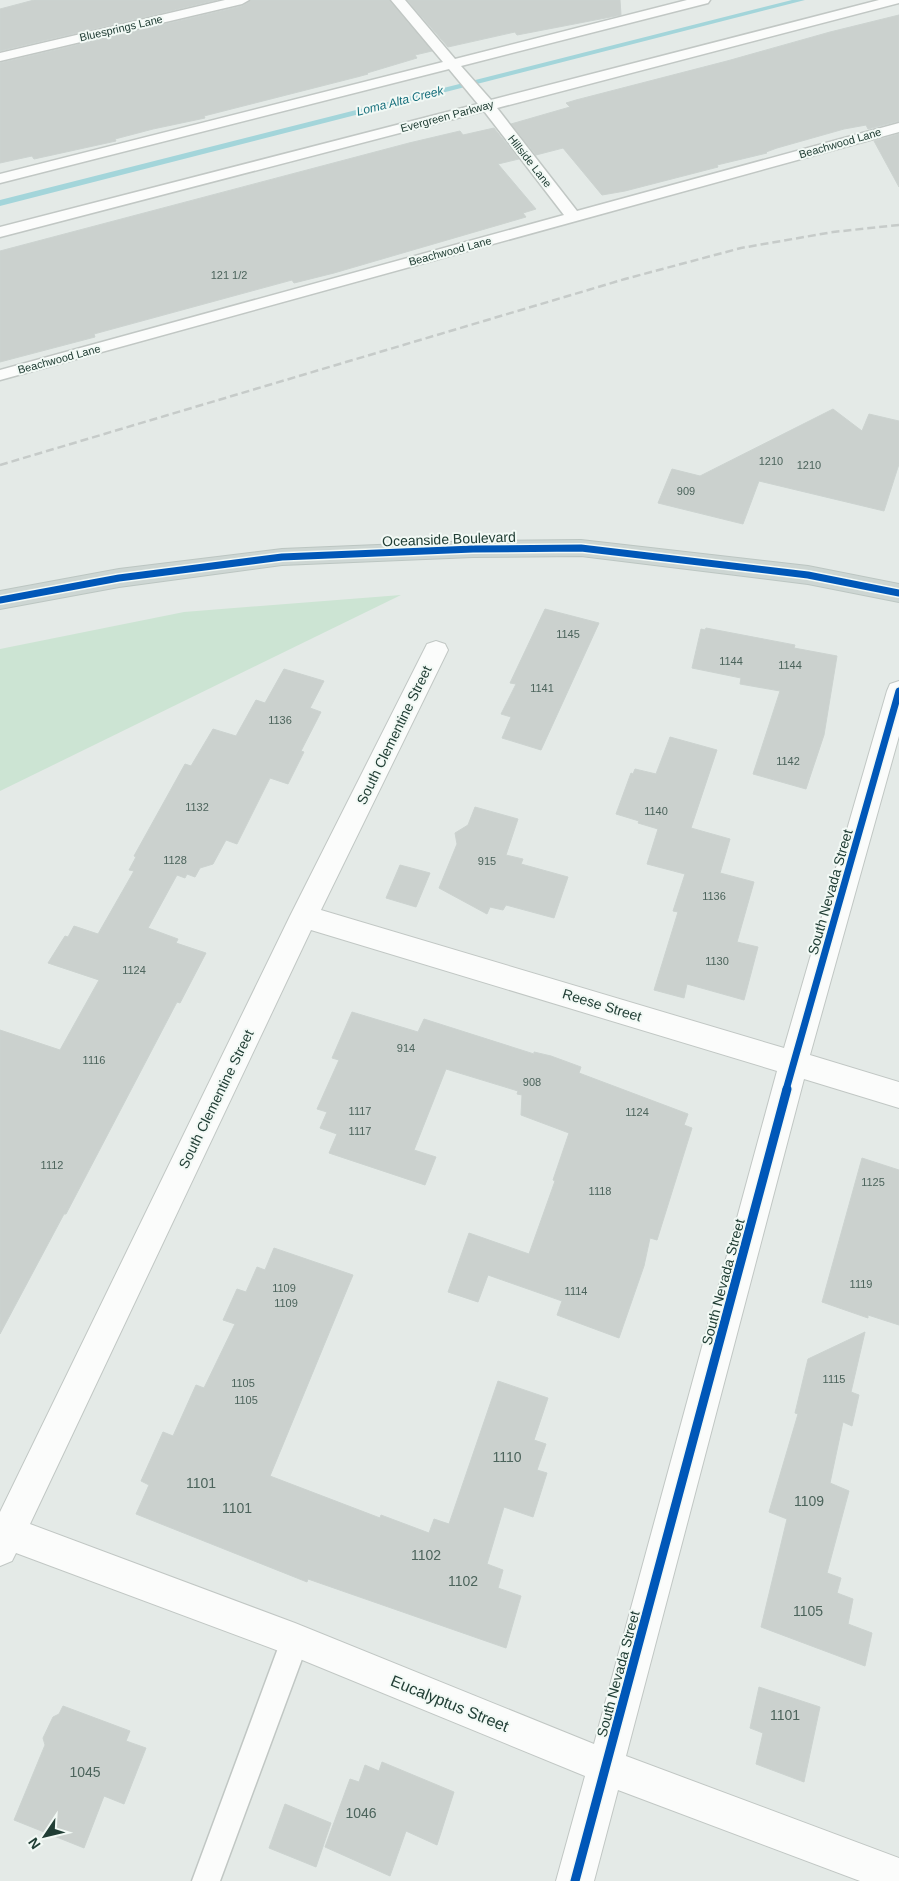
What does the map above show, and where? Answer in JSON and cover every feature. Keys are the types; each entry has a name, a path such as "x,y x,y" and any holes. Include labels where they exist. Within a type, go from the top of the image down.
{"main road":[{"name":"Oceanside Boulevard","path":"0,600 119,578 282,557 473,549 581,548 808,575 899,593"}],"street":[{"name":"South Clementine Street","path":"3,1537 304,916 436,650"},
{"name":"South Nevada Street","path":"575,1881 794,1062 899,691"},
{"name":"Reese Street","path":"304,916 899,1095"},
{"name":"Eucalyptus Street","path":"3,1537 295,1640 606,1767 899,1877"}],"lane":[{"name":"Bluesprings Lane","path":"0,57 242,0"},
{"path":"398,0 452,64"},
{"path":"0,179 703,0"},
{"name":"Evergreen Parkway","path":"0,232 895,0"},
{"name":"Hillside Lane","path":"452,64 574,217"},
{"name":"Beachwood Lane","path":"0,375 899,127"},
{"path":"206,1881 295,1640"}],"green space":[{"path":"401,595 0,791 0,649 184,612"}],"building":[{"path":"34,0 217,0 0,51 0,9"},
{"path":"251,0 389,0 432,51 415,55 417,58 368,74 204,116 205,118 153,129 115,139 116,141 34,159 32,156 0,163 0,63 242,6"},
{"path":"407,0 620,0 621,15 517,35 515,32 448,47"},
{"path":"899,15 899,121 868,129 866,125 844,129 777,148 767,153 717,165 718,167 625,191 602,195 563,148 536,155 511,124 570,107 566,103 576,100"},
{"path":"494,128 519,159 498,164 536,209 523,213 526,217 334,273 294,283 292,280 94,334 95,337 0,362 0,251 409,143 460,131 463,135"},
{"path":"899,134 899,187 874,141"},
{"path":"833,409 862,431 869,414 899,421 899,464 884,511 759,481 743,524 658,503 672,469 700,476"},
{"path":"545,609 599,623 541,750 502,738 511,717 501,714 516,684 510,683"},
{"path":"706,628 795,645 794,648 837,656 824,735 806,789 753,774 780,691 740,684 741,678 692,668 701,629 705,630"},
{"path":"284,669 324,681 310,708 321,712 301,751 304,752 288,784 270,778 237,844 226,840 213,864 200,868 195,877 187,874 185,878 177,875 148,928 178,939 176,943 206,953 180,1003 177,1002 66,1214 64,1214 0,1334 0,1030 60,1050 99,980 48,963 65,936 68,937 74,926 98,934 134,871 129,870 136,857 134,856 185,764 191,766 213,729 236,736 256,700 265,703"},
{"path":"670,737 717,750 691,828 730,839 720,873 754,882 737,942 758,947 744,1000 687,984 684,998 654,990 678,912 673,911 685,874 647,864 658,829 616,814 631,773 633,774 635,769 656,774"},
{"path":"475,807 518,819 506,855 523,859 521,864 568,877 554,918 506,905 503,910 490,907 487,914 439,888 457,844 455,833 468,825"},
{"path":"400,865 430,873 416,907 386,898"},
{"path":"352,1012 418,1032 424,1019 534,1054 534,1052 551,1056 581,1067 579,1073 688,1114 684,1125 692,1128 657,1240 650,1238 644,1266 619,1338 557,1315 562,1301 488,1275 478,1302 448,1292 469,1233 529,1254 555,1181 553,1180 569,1133 521,1115 522,1095 517,1094 518,1091 446,1069 414,1150 436,1157 425,1185 329,1153 337,1134 320,1128 327,1112 317,1109 339,1060 332,1058"},
{"path":"862,1158 899,1170 899,1325 868,1315 868,1318 822,1302"},
{"path":"274,1248 353,1275 270,1476 380,1518 381,1515 429,1533 434,1519 449,1524 498,1381 548,1398 534,1440 546,1444 537,1470 547,1473 533,1517 504,1507 487,1564 503,1570 498,1588 521,1596 506,1648 308,1579 307,1582 136,1514 149,1485 141,1481 163,1432 173,1436 196,1385 204,1388 235,1324 223,1320 237,1289 246,1292 257,1267 265,1270"},
{"path":"865,1332 851,1392 859,1395 852,1426 843,1422 830,1483 849,1491 827,1573 841,1578 837,1593 853,1599 848,1624 872,1633 865,1666 761,1627 787,1519 769,1512 798,1414 795,1413 808,1359"},
{"path":"759,1687 820,1707 804,1782 756,1764 763,1733 750,1728"},
{"path":"63,1706 130,1731 126,1741 146,1748 124,1804 104,1796 84,1848 14,1820 45,1745 43,1738 53,1717 59,1714"},
{"path":"382,1762 454,1792 437,1845 406,1831 390,1876 325,1847 350,1779 359,1782 365,1765 379,1771"},
{"path":"285,1804 331,1823 316,1867 269,1848"}],"waterway":[{"name":"Loma Alta Creek","path":"0,203 801,0"}],"railway":[{"path":"0,465 625,279 741,248 833,232 899,225"}],"cycle path":[{"path":"0,600 119,578 282,557 473,549 581,548 808,575 899,593"},
{"path":"575,1881 794,1062 899,691"}]}
